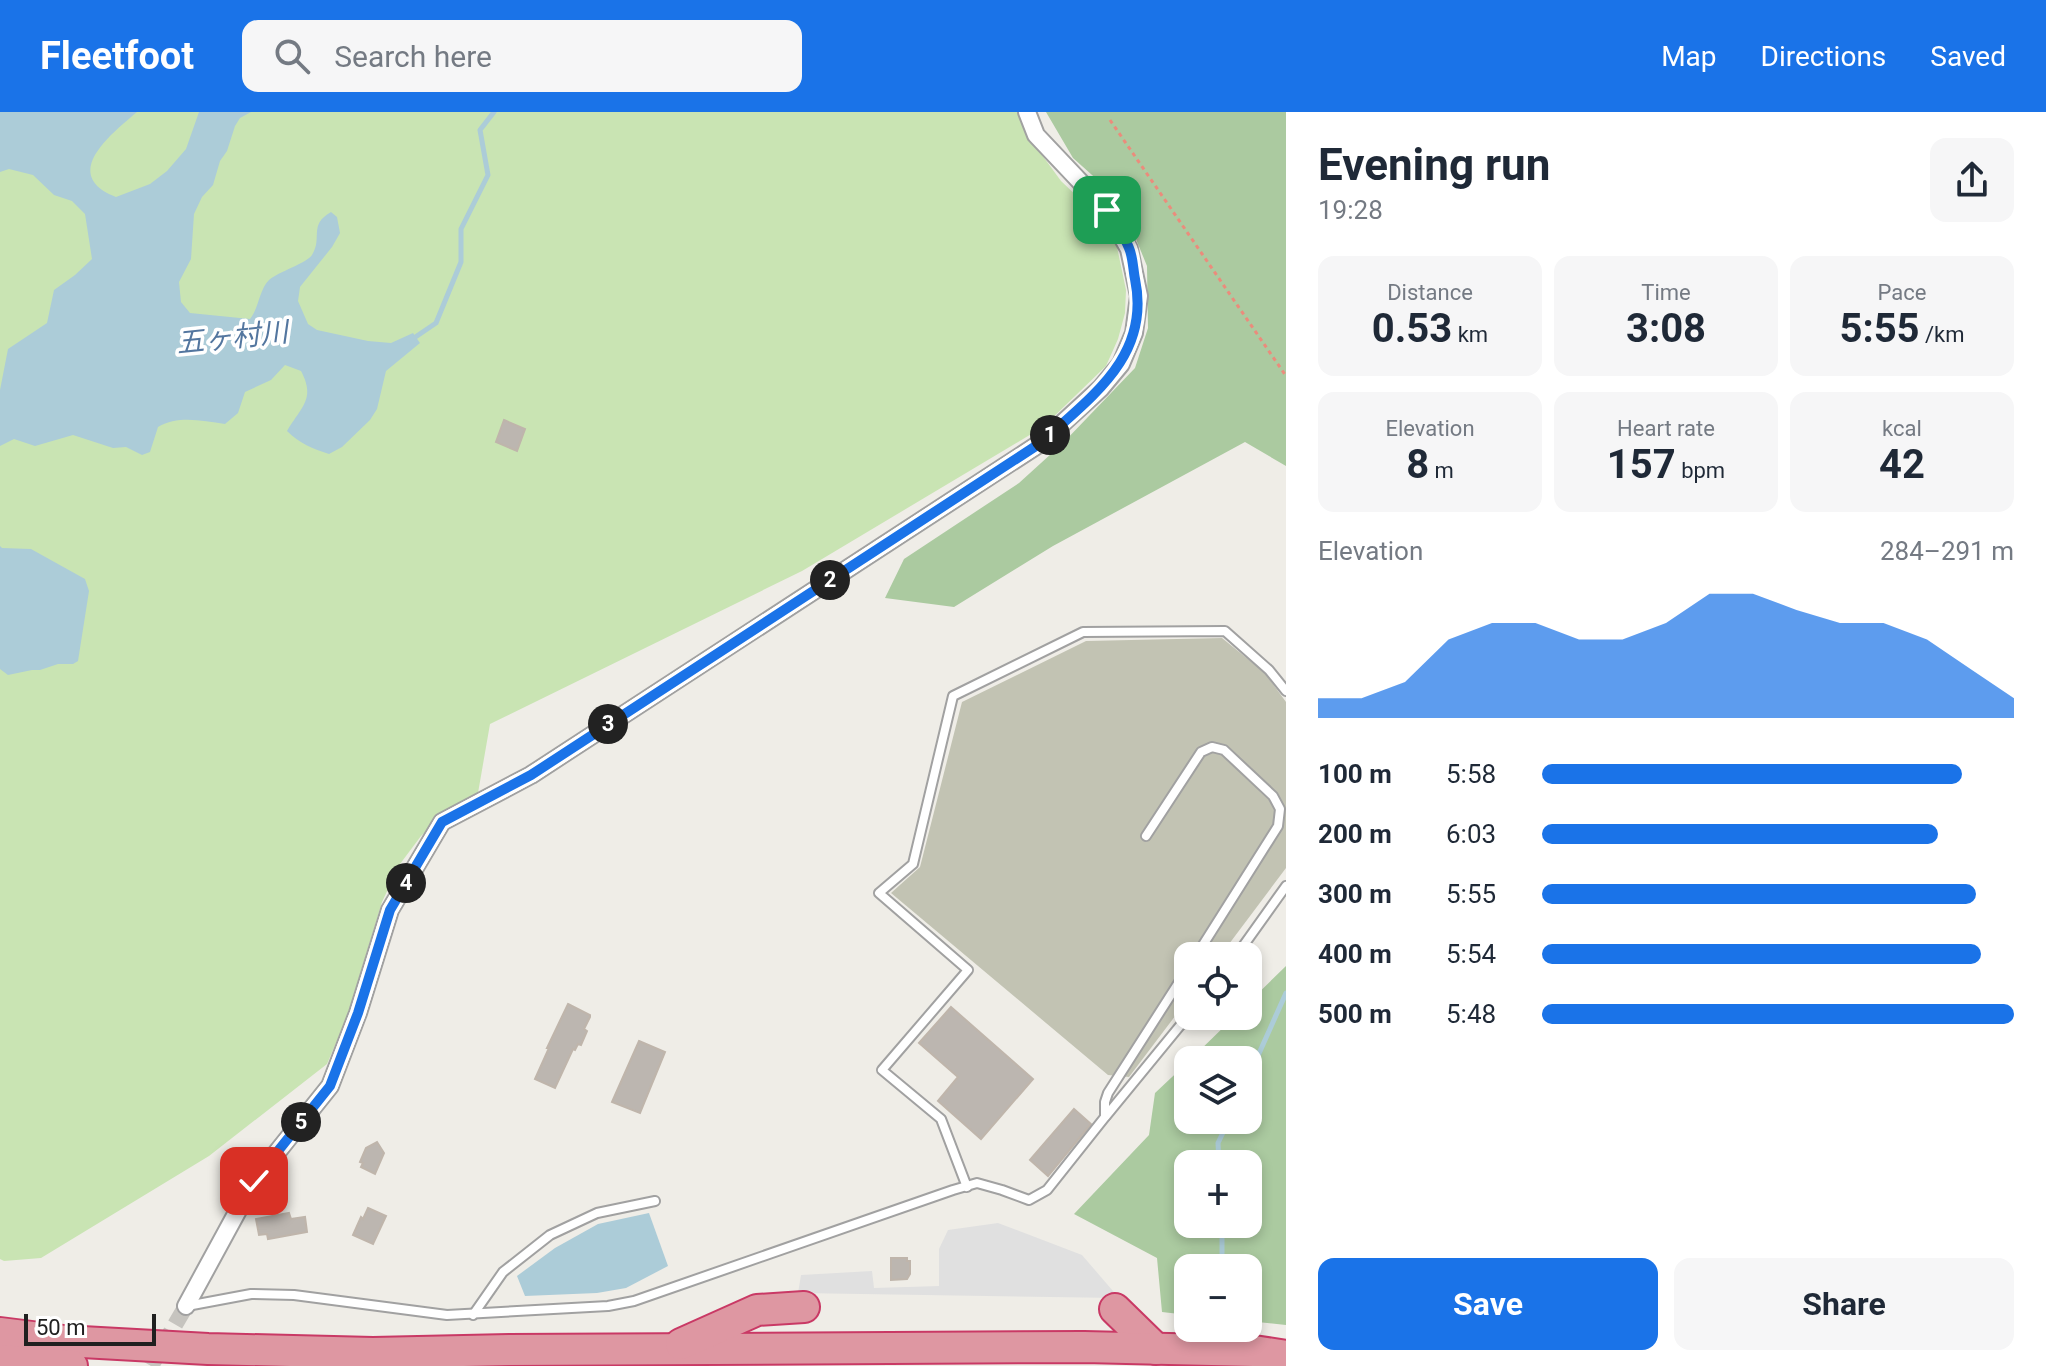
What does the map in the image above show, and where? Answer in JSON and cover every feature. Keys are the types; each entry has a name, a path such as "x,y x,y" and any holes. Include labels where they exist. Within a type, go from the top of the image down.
{"highway":[{"path":"668,1350 757,1310 804,1307"},
{"path":"1115,1309 1156,1349"},
{"path":"0,1333 64,1341 373,1353 1084,1347 1254,1351 1286,1356"},
{"path":"0,1360 72,1366"}],"street":[{"path":"186,1306 254,1181 330,1086 358,1013 390,910 442,822 531,775 1042,442 1101,388 1121,364 1134,333 1139,296 1129,249 1107,210 1036,135 1027,112"}],"lane":[{"path":"967,1187 941,1119 882,1070 968,970 879,893 913,864 953,696 1083,632 1225,631 1269,670 1286,691"},
{"path":"1146,836 1201,752 1212,747 1224,750 1273,796 1280,809 1278,826 1205,942"},
{"path":"1246,942 1286,886"},
{"path":"1105,1117 1108,1093 1174,990"},
{"path":"186,1306 251,1294 294,1295 447,1315 608,1306 634,1301 977,1183 1029,1200 1047,1190 1176,1030"},
{"path":"473,1315 503,1272 550,1235 597,1213 655,1201"}],"path":[{"path":"1110,120 1286,376"}],"shaded area":[{"path":"1222,638 1265,673 1286,702 1286,868 1230,942 1174,942 1174,1018 1129,1077 1108,1075 891,893 920,867 962,702 1086,641"},
{"path":"998,1223 1082,1255 1119,1298 798,1293 801,1275 872,1271 874,1288 939,1286 939,1249 948,1230"}],"green space":[{"path":"0,112 1020,112 1034,144 1061,181 1101,219 1117,247 1126,290 1125,313 1106,366 1043,427 802,571 490,724 478,793 445,814 421,836 400,864 382,902 347,1017 327,1064 209,1156 41,1258 4,1261 0,1259"},
{"path":"1046,112 1286,112 1286,466 1245,442 1053,546 954,607 885,598 904,559 1019,483 1063,443 1135,368 1148,328 1147,266 1120,200 1073,158"},
{"path":"1286,966 1286,1325 1262,1322 1262,1254 1174,1254 1174,1313 1162,1312 1157,1258 1074,1214 1149,1135 1155,1093 1174,1075 1174,1134 1262,1134 1262,1046 1204,1046 1221,1030 1262,1030 1262,989"}],"water":[{"path":"0,112 137,112 104,143 95,154 91,166 92,178 99,188 116,197 150,184 167,171 186,149 199,112 251,112 240,118 235,126 213,185 202,197 194,214 191,259 179,282 181,302 190,313 250,319 269,280 312,255 320,222 331,212 337,217 340,233 300,287 298,301 308,324 317,330 391,343 413,333 420,343 386,371 377,409 370,420 342,447 329,454 301,442 287,431 305,402 307,389 301,371 285,365 271,380 245,392 238,413 225,424 191,420 166,423 158,427 150,452 142,455 126,447 113,448 73,435 35,446 14,439 0,446 0,390 8,349 47,323 54,290 92,259 85,214 72,201 54,195 33,175 9,169 0,172"},
{"path":"0,546 31,549 85,579 89,591 78,661 8,675 0,669"},
{"path":"649,1213 668,1266 626,1288 597,1293 525,1296 517,1276 555,1248 598,1224"}],"building":[{"path":"504,420 525,429 517,451 496,442"},
{"path":"568,1004 590,1017 581,1045 573,1049 555,1088 535,1079"},
{"path":"951,1007 1033,1079 981,1139 938,1101 958,1077 919,1043"},
{"path":"639,1041 665,1052 640,1113 612,1102"},
{"path":"1074,1109 1091,1124 1048,1176 1030,1160"},
{"path":"377,1142 384,1153 375,1174 361,1167 363,1163 360,1162 366,1148"},
{"path":"368,1208 386,1216 373,1244 353,1235"},
{"path":"289,1213 291,1219 305,1217 307,1232 268,1239 267,1234 259,1235 256,1219"},
{"path":"891,1258 907,1258 910,1261 907,1279 891,1280"}],"waterway":[{"name":"五ヶ村川","path":"411,340 436,323 461,262 461,229 488,175 480,130 494,112"},
{"path":"1262,1047 1286,993"},
{"path":"1218,1150 1222,1134"},
{"path":"1222,1238 1222,1254"}],"tunnel":[{"path":"151,1366 186,1306"}],"route":[{"path":"254,1181 330,1086 358,1013 390,910 442,822 531,775 1042,442 1101,388 1121,364 1134,333 1139,296 1129,249 1107,210"}]}
